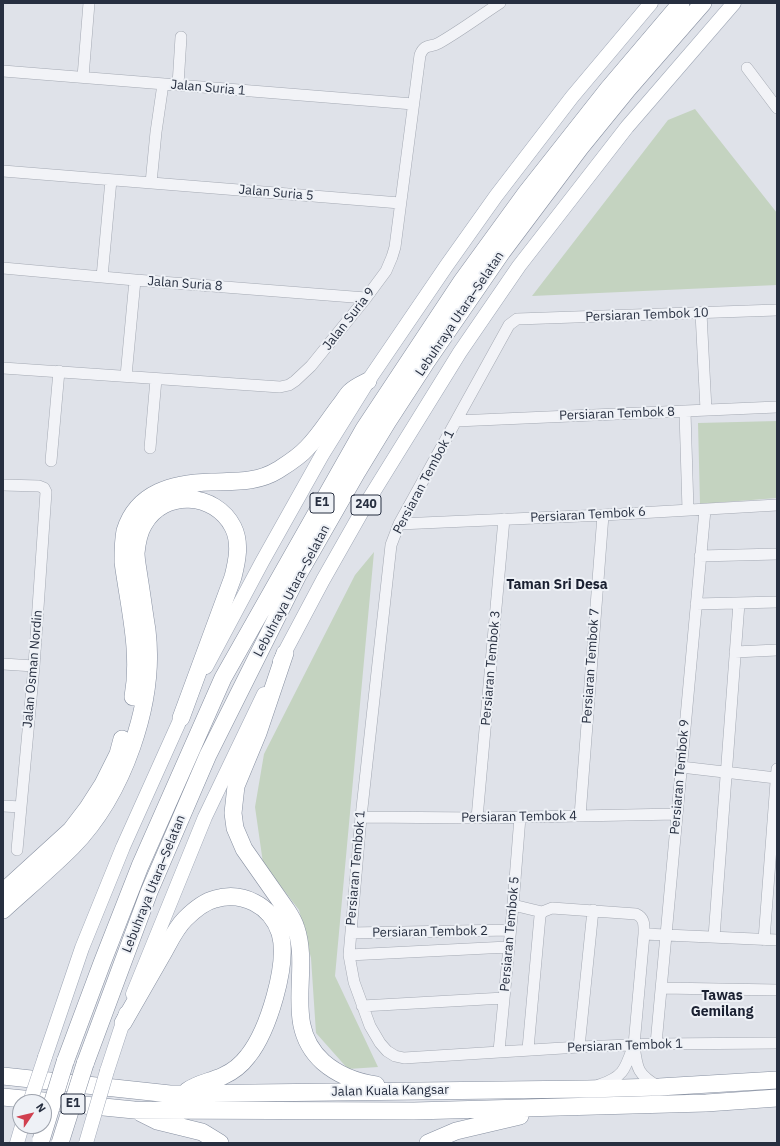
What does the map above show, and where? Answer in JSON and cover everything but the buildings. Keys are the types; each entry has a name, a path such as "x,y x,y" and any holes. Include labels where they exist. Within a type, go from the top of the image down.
{"highway":[{"name":"Lebuhraya Utara–Selatan","path":"40,1141 65,1062 140,866 223,678 364,429 462,281 526,193 608,89 681,3"},
{"name":"Lebuhraya Utara–Selatan","path":"60,1143 85,1064 149,892 208,755 298,575 357,472 425,364 502,252 580,148 703,3"},
{"path":"3,892 71,830 104,784 118,754 128,721 135,685 136,656 123,562 123,547 128,524 138,508 153,495 173,486 189,483 247,482 270,474 297,457 308,447 350,392 368,381"},
{"path":"3,910 73,846 109,799 125,767 138,730 148,665 147,633 136,554 138,538 144,524 153,512 166,503 181,499 197,499 212,505 224,515 233,527 238,543 237,560 233,577 181,718"},
{"path":"284,653 258,733 236,786 233,813 235,828 244,849 290,913 297,928 300,957 300,1017 305,1038 312,1049 319,1058 339,1074 364,1083 411,1091"},
{"path":"123,1023 173,935 183,921 193,912 214,899 236,897 246,899 259,905 270,914 280,932 282,942 282,963 271,1009 261,1035 249,1055 234,1069 222,1077 195,1085 183,1093"},
{"name":"Jalan Kuala Kangsar","path":"3,1076 170,1094 587,1089 659,1087 777,1080"},
{"name":"Jalan Kuala Kangsar","path":"3,1097 134,1110 414,1111 706,1104 777,1098"},
{"path":"428,1143 456,1131 501,1119 520,1116 539,1107"},
{"path":"134,1110 157,1121 202,1132 220,1143"}],"main road":[{"path":"33,1094 82,948 124,847 181,718 262,562 322,455 368,381 446,265 496,196 572,97 651,3"},
{"name":"240","path":"86,1143 129,1002 205,817 284,653 369,499 460,352 518,266 627,127 734,3"}],"street":[{"path":"83,77 89,3"},
{"name":"Jalan Suria 9","path":"3,368 280,387 289,385 304,374 366,298 386,271 392,257 395,247 412,104 421,51 428,46 437,44 447,38 500,3"},
{"path":"178,85 181,37"},
{"path":"747,68 777,108"},
{"name":"Jalan Suria 1","path":"3,71 412,104"},
{"path":"151,183 163,84"},
{"name":"Jalan Suria 5","path":"3,172 400,203"},
{"path":"102,277 111,180"},
{"name":"Jalan Suria 8","path":"3,268 366,298"},
{"path":"126,376 135,280"},
{"name":"Persiaran Tembok 10","path":"517,320 777,310"},
{"path":"701,313 706,410"},
{"name":"Persiaran Tembok 1","path":"517,320 509,325 399,524 391,545 361,817 350,933 349,955 354,982 362,1006 370,1026 380,1043 387,1051 395,1056 404,1058 579,1046 777,1043"},
{"path":"51,461 59,371"},
{"path":"150,448 156,379"},
{"name":"Persiaran Tembok 8","path":"456,421 777,407"},
{"path":"685,412 688,510"},
{"name":"Jalan Osman Nordin","path":"3,485 39,486 44,488 46,492 34,666 17,850"},
{"name":"Persiaran Tembok 6","path":"399,524 704,510 777,505"},
{"name":"Persiaran Tembok 9","path":"656,1044 704,510"},
{"name":"Persiaran Tembok 7","path":"580,816 603,515"},
{"name":"Persiaran Tembok 3","path":"477,818 504,519"},
{"path":"700,556 777,554"},
{"path":"696,604 777,602"},
{"path":"714,937 739,603"},
{"path":"735,652 777,650"},
{"path":"3,664 34,666"},
{"path":"681,767 726,773 777,773 773,890 764,940"},
{"path":"3,806 21,808"},
{"name":"Persiaran Tembok 4","path":"361,817 477,818 677,814"},
{"name":"Persiaran Tembok 5","path":"499,1051 520,817"},
{"path":"513,905 542,912 552,908 638,914 642,917 644,922 644,934 634,1045 638,1070 647,1080 659,1087"},
{"path":"579,1046 592,910"},
{"path":"528,1050 540,916 542,912"},
{"name":"Persiaran Tembok 2","path":"350,933 510,930"},
{"path":"644,934 777,940"},
{"path":"349,955 508,947"},
{"path":"662,988 777,990"},
{"path":"362,1006 504,998"},
{"path":"587,1089 608,1082 620,1075 626,1068 634,1045"}],"green space":[{"path":"695,109 777,213 777,285 532,296 668,120"},
{"path":"777,421 777,498 700,504 698,423"},
{"path":"374,552 335,976 378,1067 348,1069 316,1033 311,958 299,910 263,863 255,807 264,754 355,575"}],"district":[{"name":"Taman Sri Desa","path":"557,585"},
{"name":"Tawas Gemilang","path":"722,1004"}]}
